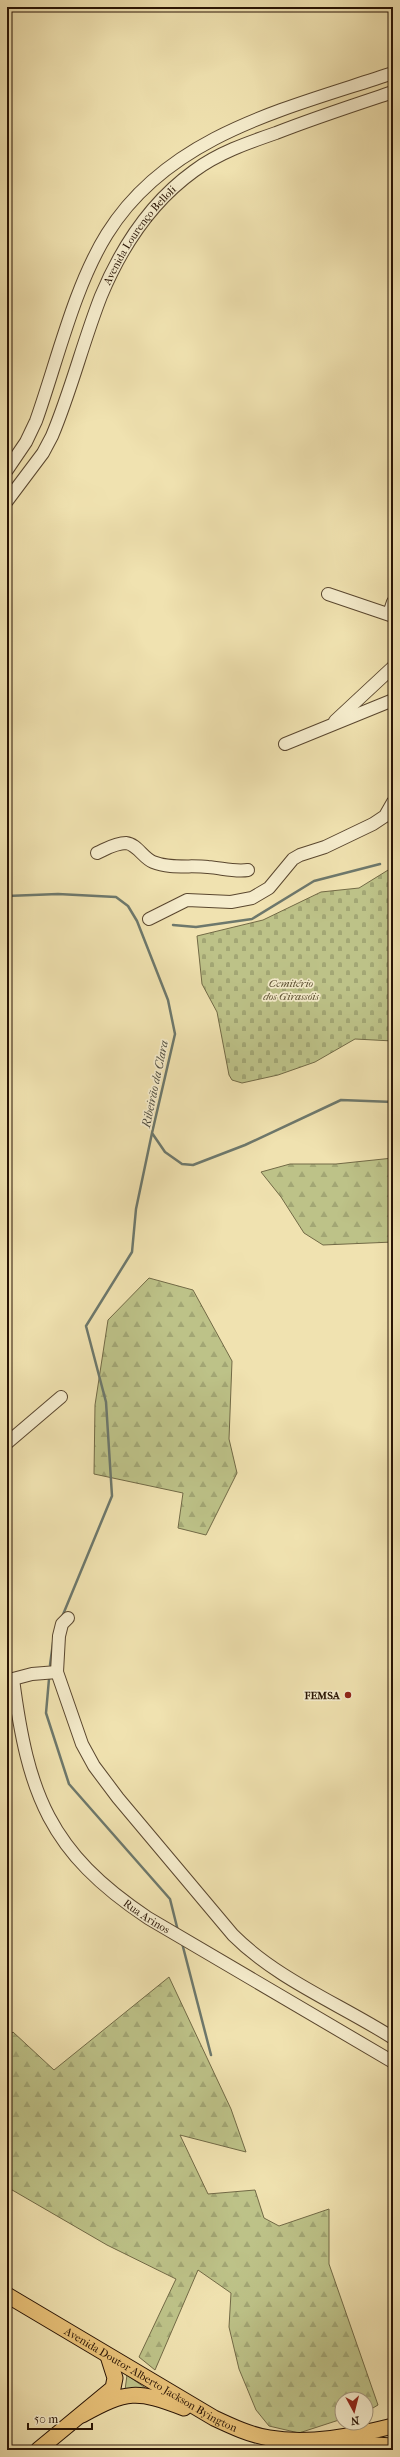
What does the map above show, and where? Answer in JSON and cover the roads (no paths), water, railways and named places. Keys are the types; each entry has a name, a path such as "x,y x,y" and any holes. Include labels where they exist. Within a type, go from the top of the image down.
{"main road":[{"name":"Avenida Doutor Alberto Jackson Byington","path":"7,2295 214,2418 268,2438 393,2446"},
{"path":"38,2450 113,2388 115,2378 108,2356"},
{"path":"82,2415 114,2399 139,2394 214,2418"},
{"name":"Avenida Doutor Alberto Jackson Byington","path":"303,2440 346,2437 393,2426"}],"street":[{"name":"Avenida Lourenço Belloli","path":"7,470 23,447 36,421 88,273 106,235 133,198 172,166 213,138 249,122 393,73"},
{"name":"Avenida Lourenço Belloli","path":"7,501 43,453 52,436 103,291 124,248 137,228 153,210 194,171 218,156 290,127 393,92"},
{"path":"328,594 391,615 393,602"},
{"path":"330,726 393,667"},
{"path":"285,744 393,700"},
{"path":"149,919 187,900 236,902 262,893 293,859 373,824 385,816 393,802"},
{"path":"97,853 112,846 126,843 134,846 146,858 160,864 210,867 235,872 248,870"},
{"path":"7,1443 61,1397"},
{"path":"68,1618 62,1624 59,1636 57,1672 77,1732 94,1766 138,1823 233,1935 249,1951 276,1970 393,2038"},
{"name":"Rua Arinos","path":"57,1672 32,1674 13,1679 18,1723 35,1789 48,1818 64,1842 91,1874 119,1899 148,1918 393,2062"}],"waterway":[{"path":"173,925 196,927 252,919 314,881 380,864"},
{"name":"Ribeirão da Clara","path":"7,896 58,894 116,897 128,906 137,921 168,1000 175,1034 152,1133 165,1152 182,1164 193,1165 245,1145 341,1100 393,1102"},
{"path":"62,1617 112,1496 106,1402 86,1326 132,1252 136,1209 152,1133"},
{"path":"50,1665 54,1636"},
{"path":"49,1679 46,1713 69,1784 170,1899 178,1931"},
{"path":"182,1943 211,2055"}],"place":[{"name":"FEMSA","path":"348,1695"}],"park label":[{"name":"Cemitério dos Girassóis","path":"291,989"}]}
